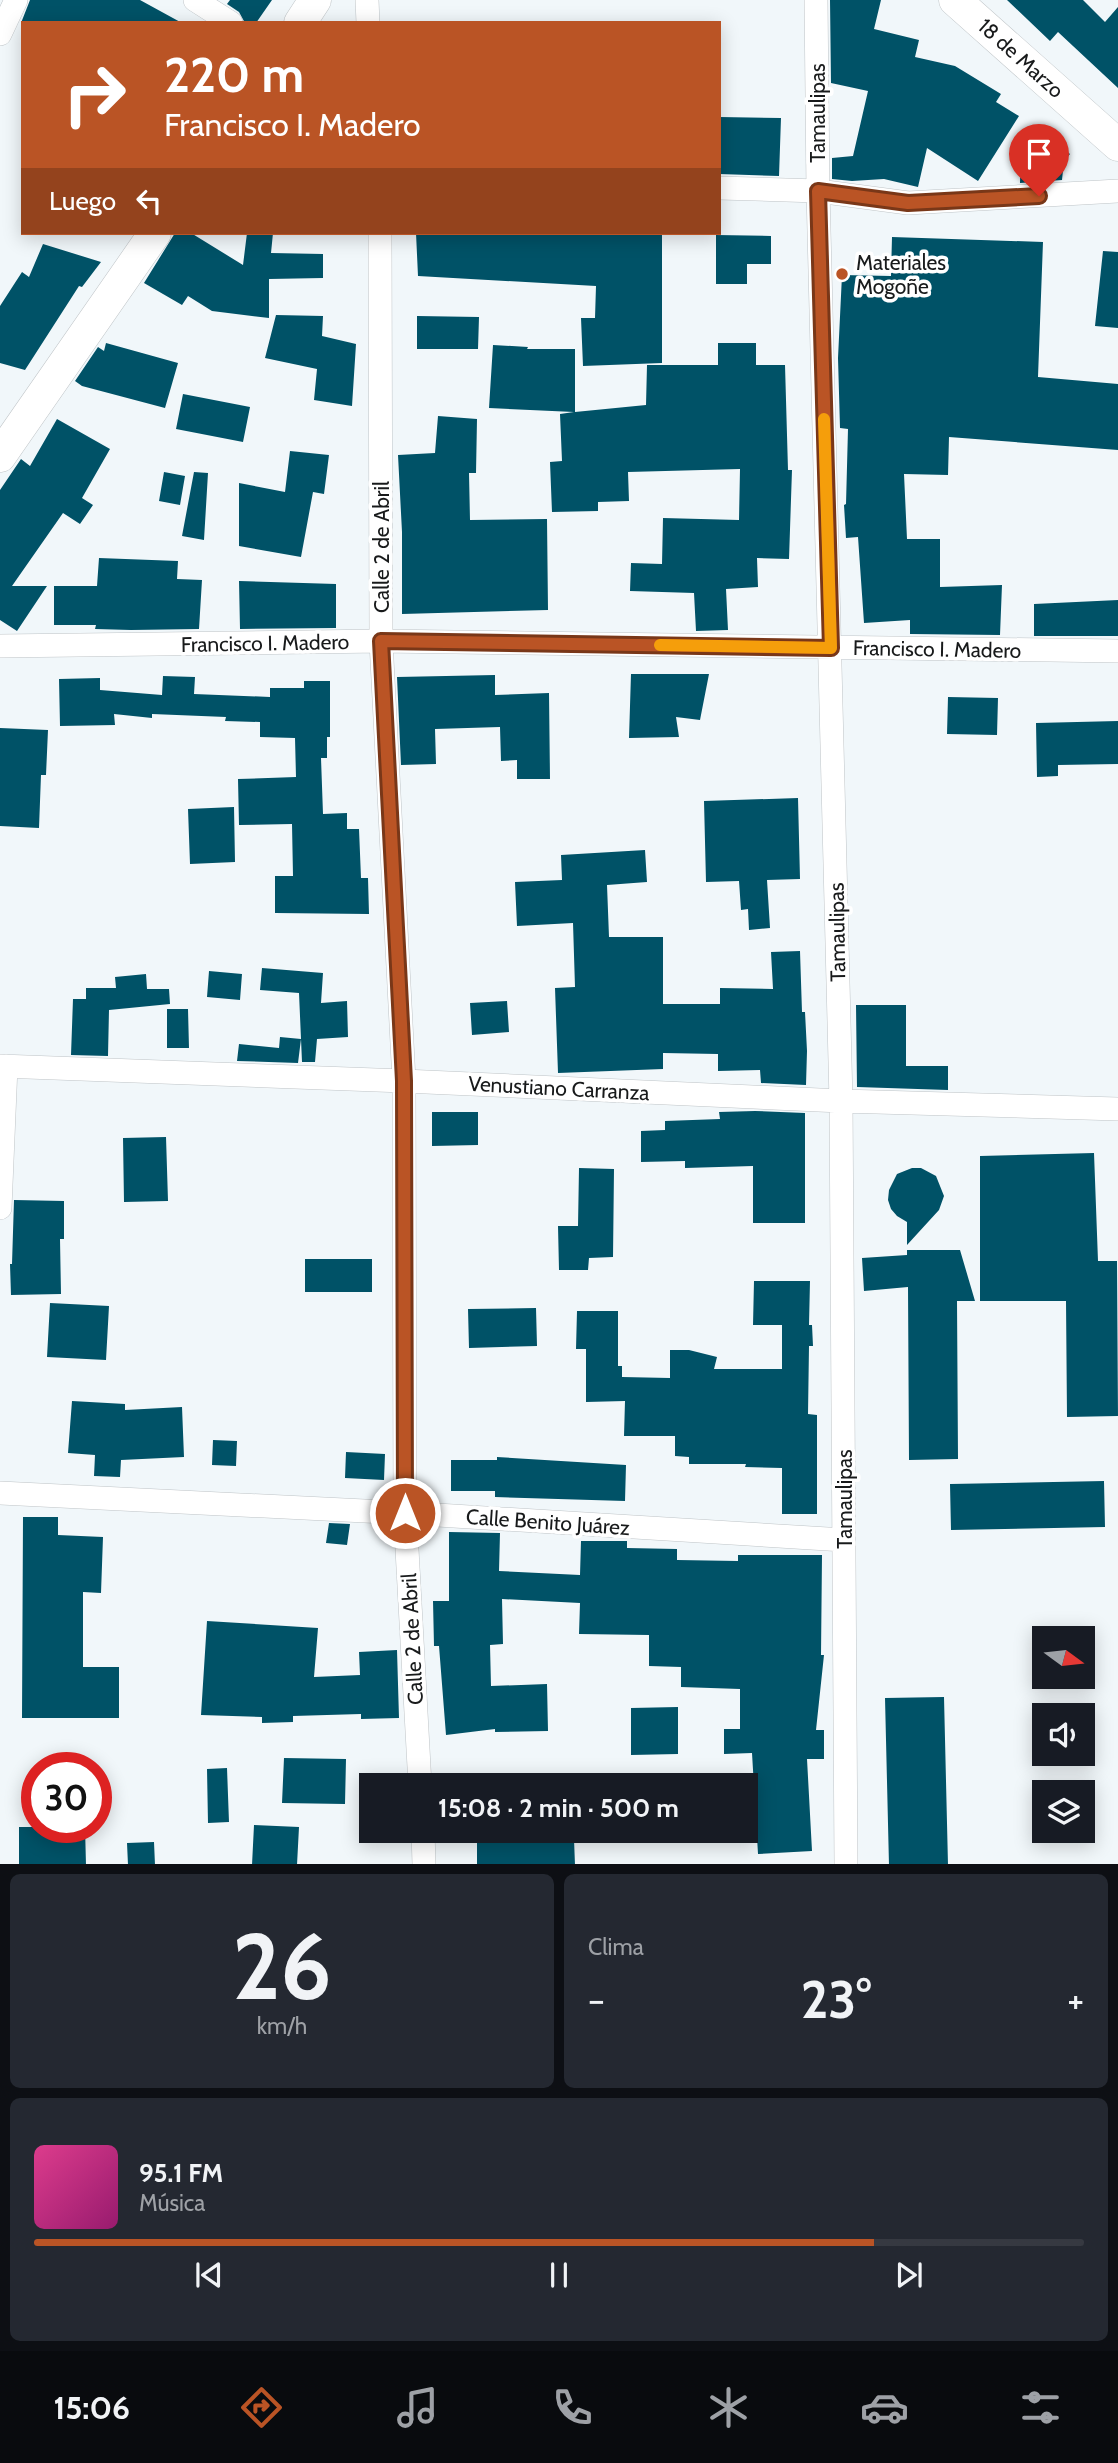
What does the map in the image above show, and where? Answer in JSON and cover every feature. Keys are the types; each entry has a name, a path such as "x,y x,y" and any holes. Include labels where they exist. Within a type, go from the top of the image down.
{"main road":[{"path":"301,21 315,0"},
{"name":"18 de Marzo","path":"955,0 1118,145"},
{"path":"0,456 154,235"}],"street":[{"path":"0,34 16,0"},
{"path":"195,0 228,21"},
{"path":"366,0 368,21"},
{"name":"Tamaulipas","path":"816,0 818,191 841,1101 846,1864"},
{"path":"721,188 818,191 908,203 1118,191"},
{"name":"Calle 2 de Abril","path":"380,235 381,641 404,1081 405,1513 419,1773"},
{"name":"Francisco I. Madero","path":"0,646 381,641 1118,651"},
{"path":"0,1208 3,1066"},
{"name":"Venustiano Carranza","path":"3,1066 841,1101 1118,1109"},
{"name":"Calle Benito Juárez","path":"0,1493 405,1513 844,1540"},
{"path":"424,1843 425,1864"}],"building":[{"path":"30,0 140,0 178,21 22,21"},
{"path":"230,0 272,0 257,21 244,21 239,12 227,4"},
{"path":"830,0 881,0 874,29 919,40 915,57 955,66 1001,94 996,102 1019,116 978,181 927,148 918,187 884,179 832,179 832,158 853,156 868,91 831,83"},
{"path":"1007,0 1083,0 1105,22 1118,7 1118,88 1058,32 1050,41"},
{"path":"721,117 781,118 779,176 721,174"},
{"path":"1053,141 1070,154 1064,161 1062,180 1020,183 1021,143 1041,156"},
{"path":"174,235 194,235 243,265 247,235 273,235 271,253 323,254 323,278 269,279 269,318 212,311 188,296 182,305 144,283"},
{"path":"416,235 662,235 662,363 583,366 581,318 595,318 596,286 418,276"},
{"path":"716,235 771,236 771,264 747,264 747,284 716,284"},
{"path":"892,237 1043,242 1038,377 1118,384 1118,450 949,437 948,475 904,474 907,539 940,539 940,587 1002,585 1000,635 910,634 910,620 864,623 858,537 846,538 844,505 848,429 840,428 838,358 842,275 891,276"},
{"path":"43,244 101,262 82,287 79,286 25,370 0,363 0,306 22,272 29,277"},
{"path":"1103,251 1118,252 1118,328 1095,326"},
{"path":"276,315 323,316 322,336 356,344 352,406 314,400 317,369 265,358"},
{"path":"417,316 479,317 478,349 417,349"},
{"path":"106,343 178,363 165,408 82,386 75,381 98,347 104,351"},
{"path":"718,343 756,343 756,365 785,365 788,470 792,470 789,559 757,558 758,587 726,589 728,630 696,631 694,593 630,591 631,563 662,564 663,518 739,520 740,469 628,472 629,501 598,502 598,511 552,512 550,462 562,461 560,414 574,412 489,408 493,345 528,347 527,349 575,349 575,412 646,405 647,365 718,365"},
{"path":"183,394 250,407 243,442 176,429"},
{"path":"438,416 477,419 476,473 469,473 470,520 547,519 548,610 402,614 398,455 435,453"},
{"path":"57,419 110,449 82,498 93,505 80,524 63,513 12,586 47,586 17,631 0,620 0,490 21,459 30,466"},
{"path":"290,451 329,455 324,494 313,492 301,557 239,546 239,483 285,492"},
{"path":"164,472 185,476 180,505 159,501"},
{"path":"194,472 208,473 204,540 182,536"},
{"path":"99,558 178,561 177,579 202,580 199,629 131,630 95,629 96,625 54,625 54,586 97,586"},
{"path":"239,581 336,584 336,628 240,629"},
{"path":"1118,600 1118,636 1034,636 1034,604"},
{"path":"631,674 709,674 700,720 676,717 679,737 629,738"},
{"path":"495,675 495,695 549,693 550,779 517,779 517,760 501,761 500,727 435,729 436,764 401,765 397,677"},
{"path":"163,676 195,677 194,694 270,697 270,688 304,688 304,681 330,681 330,737 327,737 327,758 321,758 323,814 347,813 347,829 359,829 361,878 368,878 369,914 275,913 275,876 293,876 292,824 239,825 238,779 296,777 295,738 260,737 260,722 225,721 226,717 152,714 152,718 114,714 115,725 60,726 59,679 100,678 100,690 162,695"},
{"path":"948,697 998,698 997,735 947,734"},
{"path":"1118,721 1118,764 1058,765 1058,776 1037,777 1036,723"},
{"path":"0,728 48,730 46,775 41,775 39,828 0,826"},
{"path":"798,798 800,879 767,880 770,928 749,930 748,909 741,910 739,881 706,882 704,801"},
{"path":"234,807 235,862 190,864 188,809"},
{"path":"645,850 647,882 607,885 609,937 663,937 663,1004 720,1004 720,988 773,989 771,952 800,951 802,1012 805,1012 807,1051 806,1085 761,1083 760,1070 718,1071 718,1054 663,1053 663,1069 558,1073 555,988 575,987 573,923 517,926 515,882 562,880 561,855"},
{"path":"262,968 323,973 321,1003 347,1001 348,1037 317,1039 315,1062 302,1062 299,993 260,990"},
{"path":"209,971 242,974 240,1000 207,997"},
{"path":"146,974 147,989 169,989 170,1004 109,1010 108,1056 71,1055 73,999 86,999 86,988 116,988 115,977"},
{"path":"507,1001 509,1032 472,1035 470,1003"},
{"path":"856,1005 906,1005 906,1066 948,1066 948,1090 857,1087"},
{"path":"167,1009 188,1009 189,1048 167,1048"},
{"path":"280,1037 301,1039 298,1063 237,1061 239,1044 279,1048"},
{"path":"432,1112 478,1112 478,1145 432,1146"},
{"path":"719,1112 805,1113 805,1223 753,1223 753,1166 685,1168 685,1161 641,1162 641,1131 665,1130 665,1121 720,1119"},
{"path":"166,1137 168,1201 124,1202 123,1138"},
{"path":"1094,1153 1098,1261 1117,1261 1118,1416 1067,1417 1066,1301 980,1301 980,1156"},
{"path":"579,1168 614,1169 613,1257 589,1258 588,1270 559,1270 558,1226 578,1226"},
{"path":"912,1168 921,1168 936,1176 944,1196 939,1210 907,1245 907,1222 897,1216 888,1200 889,1190 897,1174"},
{"path":"14,1200 64,1201 64,1239 60,1239 61,1294 11,1295"},
{"path":"907,1250 960,1250 975,1301 957,1301 958,1459 909,1460 908,1287 864,1291 862,1258 907,1255"},
{"path":"305,1259 372,1259 372,1292 305,1292"},
{"path":"754,1281 810,1281 809,1325 812,1325 813,1346 809,1346 808,1414 817,1415 817,1514 782,1514 782,1468 745,1467 746,1464 689,1464 689,1457 675,1456 675,1436 624,1436 625,1401 586,1402 586,1349 576,1349 577,1311 618,1311 618,1366 622,1366 622,1377 670,1378 670,1350 689,1350 717,1357 714,1369 782,1369 782,1325 753,1325"},
{"path":"50,1303 109,1306 106,1360 47,1357"},
{"path":"536,1308 537,1346 469,1348 468,1309"},
{"path":"72,1401 125,1404 125,1410 182,1407 184,1457 121,1460 120,1477 94,1476 95,1455 68,1453"},
{"path":"213,1440 237,1441 236,1466 212,1465"},
{"path":"346,1452 385,1454 384,1480 345,1478"},
{"path":"497,1457 626,1465 625,1501 495,1497 495,1491 451,1491 451,1460 497,1460"},
{"path":"1104,1481 1105,1527 951,1530 950,1484"},
{"path":"23,1517 58,1517 58,1535 103,1537 101,1593 83,1592 83,1667 119,1667 119,1718 22,1718"},
{"path":"329,1523 350,1524 347,1545 326,1543"},
{"path":"449,1532 500,1533 499,1571 580,1575 581,1541 627,1541 627,1548 677,1549 677,1560 738,1561 738,1555 822,1555 821,1655 824,1655 816,1730 824,1730 824,1759 807,1759 812,1851 758,1854 758,1773 753,1773 752,1753 724,1754 724,1729 740,1729 740,1689 681,1687 681,1667 649,1666 649,1635 579,1634 580,1603 502,1599 503,1644 490,1645 491,1686 547,1684 548,1731 495,1732 495,1729 446,1735 439,1646 434,1646 433,1601 449,1601"},
{"path":"207,1621 318,1628 314,1677 360,1675 359,1652 397,1650 399,1718 361,1719 361,1714 293,1716 293,1722 262,1723 262,1717 201,1715"},
{"path":"944,1697 948,1864 889,1864 885,1698"},
{"path":"678,1707 678,1754 631,1755 631,1708"},
{"path":"284,1758 346,1759 345,1804 282,1803"},
{"path":"227,1768 229,1822 208,1823 207,1769"},
{"path":"254,1825 299,1827 297,1864 252,1864"},
{"path":"19,1827 21,1843 85,1843 86,1864 19,1864"},
{"path":"154,1842 155,1864 128,1864 127,1843"},
{"path":"477,1843 574,1843 575,1864 477,1864"}],"slow traffic":[{"path":"660,645 831,648 824,419"}],"place":[{"name":"Materiales Mogoñe","path":"842,274"}],"route":[{"path":"405,1513 404,1081 381,641 831,648 818,191 908,203 1039,196"}]}
